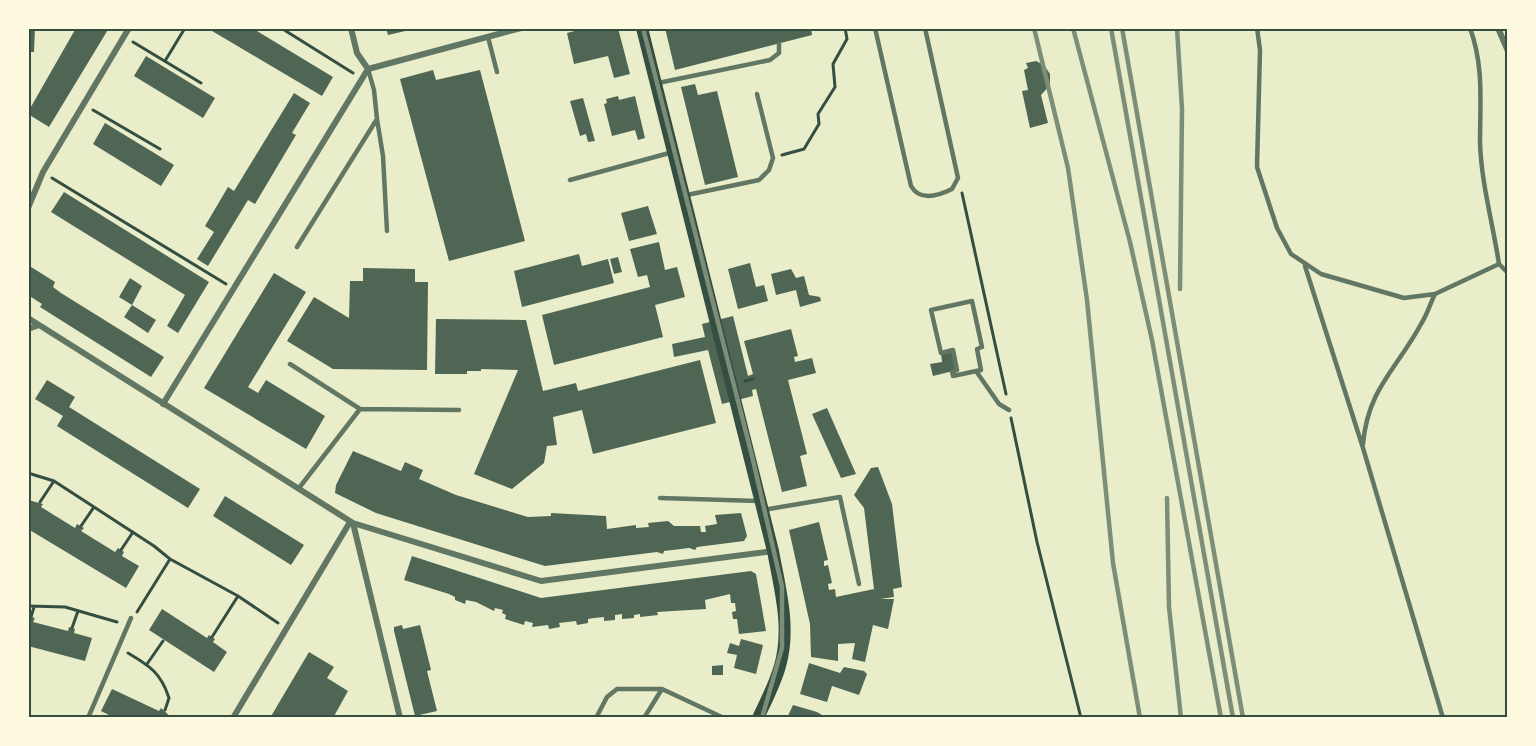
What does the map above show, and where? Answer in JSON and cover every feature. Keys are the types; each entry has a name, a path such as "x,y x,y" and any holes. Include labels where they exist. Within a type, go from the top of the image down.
{"main road":[{"path":"642,28 762,505 785,614 785,640 780,666 758,717"}],"street":[{"path":"28,208 43,172 129,28"},
{"path":"351,28 357,53 368,69"},
{"path":"163,404 368,69 521,28"},
{"path":"1498,28 1508,51"},
{"path":"28,318 351,523 541,581 773,551"},
{"path":"28,329 39,325"},
{"path":"232,717 351,523"},
{"path":"351,523 400,717"}],"lane":[{"path":"875,28 911,186 919,195 931,196 952,189 958,178 925,28"},
{"path":"1257,28 1260,50 1257,167 1277,228 1292,254 1305,266 1321,274 1404,298 1435,294 1499,264"},
{"path":"1470,28 1478,50 1482,121 1480,141 1499,264 1508,273"},
{"path":"488,37 497,72"},
{"path":"656,84 770,60 779,53 779,44"},
{"path":"368,69 374,90 383,156 387,231"},
{"path":"684,195 759,180 769,170 773,158 757,94"},
{"path":"297,247 377,119"},
{"path":"570,180 673,152"},
{"path":"1305,266 1363,448 1443,717"},
{"path":"1363,448 1365,427 1376,393 1421,325 1435,294"},
{"path":"972,301 982,347 977,349 981,370 976,371 953,376 952,372 957,370 953,350 941,353 931,309 972,301"},
{"path":"290,364 360,409 459,410"},
{"path":"976,371 999,404 1009,410"},
{"path":"299,488 360,409"},
{"path":"660,498 762,505 840,497 859,584"},
{"path":"88,717 131,618"},
{"path":"596,717 606,697 618,689 662,689 724,717"},
{"path":"644,717 662,689"}],"path":[{"path":"165,61 185,28"},
{"path":"281,28 362,78"},
{"path":"773,158 804,148 819,124 818,114 835,87 832,64 847,39 845,28"},
{"path":"124,37 201,83"},
{"path":"84,104 159,149"},
{"path":"958,178 1037,542 1081,717"},
{"path":"66,186 233,288"},
{"path":"28,473 54,481 170,559 238,596 286,628"},
{"path":"40,502 54,481"},
{"path":"81,526 93,507"},
{"path":"121,550 133,532"},
{"path":"28,606 65,608 129,625 170,559"},
{"path":"212,637 238,596"},
{"path":"31,617 34,607"},
{"path":"72,628 78,611"},
{"path":"147,665 163,641"},
{"path":"118,648 147,665 163,680 169,698 165,710"}],"building":[{"path":"28,28 35,28 34,52 28,52"},
{"path":"76,28 109,28 49,127 28,112"},
{"path":"207,28 252,28 333,77 322,96"},
{"path":"386,28 414,28 414,29 388,35"},
{"path":"586,28 618,28 630,74 614,78 608,56 574,64 567,33"},
{"path":"665,28 811,28 812,35 675,70"},
{"path":"146,56 215,98 203,118 134,76"},
{"path":"1036,61 1044,65 1050,74 1050,85 1041,95 1048,123 1030,128 1022,91 1028,90 1024,70 1028,68 1026,63"},
{"path":"433,70 436,80 480,70 525,241 449,261 400,79"},
{"path":"695,84 698,95 717,91 738,177 705,185 681,87"},
{"path":"294,93 310,103 292,133 296,135 255,204 248,200 208,266 197,259 214,232 205,226 228,187 234,191"},
{"path":"618,96 619,100 635,96 645,138 638,140 635,130 612,136 604,104 607,103 606,99"},
{"path":"583,98 595,141 588,142 586,134 580,136 570,101"},
{"path":"105,123 174,165 161,186 93,144"},
{"path":"64,192 209,282 178,333 167,326 185,295 51,212"},
{"path":"648,206 657,234 629,241 621,213"},
{"path":"659,242 665,270 677,267 685,297 655,305 663,337 554,365 542,315 650,287 647,275 638,277 630,249"},
{"path":"579,254 582,266 608,259 614,283 522,307 514,271"},
{"path":"618,257 622,272 614,274 610,259"},
{"path":"750,263 756,287 764,285 768,301 738,309 728,269"},
{"path":"28,265 55,282 53,287 61,293 164,357 151,377 40,307 42,304 28,295"},
{"path":"363,268 415,269 415,282 428,282 427,370 333,369 287,341 314,297 349,318 350,281 363,281"},
{"path":"791,269 796,278 804,276 809,295 820,297 821,301 800,307 796,290 776,295 771,274"},
{"path":"274,273 306,292 248,387 258,393 266,380 325,416 306,449 204,388"},
{"path":"130,278 142,286 132,305 119,297"},
{"path":"132,305 156,320 148,333 124,317"},
{"path":"733,316 748,376 753,374 744,341 791,329 798,356 794,357 795,362 812,358 816,373 788,380 807,454 800,456 807,486 782,492 756,389 752,390 753,396 722,404 708,350 674,357 672,344 705,337 702,324"},
{"path":"436,319 526,320 543,391 576,383 578,391 700,360 716,423 593,454 582,410 553,417 557,445 547,446 544,463 512,489 474,474 518,370 481,369 481,371 467,371 467,374 435,374"},
{"path":"953,350 957,370 933,376 930,364 942,362 941,353"},
{"path":"47,380 75,397 69,407 200,489 188,508 57,426 63,416 35,399"},
{"path":"827,408 856,474 841,478 812,414"},
{"path":"353,451 401,471 405,462 423,470 419,479 456,495 528,517 551,516 551,513 606,516 607,529 636,525 636,528 649,527 648,523 668,521 674,526 700,526 701,532 706,532 705,526 717,524 715,515 741,513 747,536 744,541 697,547 695,550 689,548 664,551 663,554 657,552 545,566 376,513 335,493 336,485"},
{"path":"878,467 892,504 902,587 893,589 894,597 880,599 894,599 888,629 873,625 865,662 852,659 855,643 838,644 838,661 811,657 810,624 789,530 819,522 828,560 824,561 824,566 828,565 832,583 828,584 829,590 835,589 836,597 874,589 864,508 854,495 871,468"},
{"path":"225,496 304,545 291,565 213,516"},
{"path":"28,500 43,504 41,507 75,528 77,524 84,528 81,531 115,552 118,548 124,552 122,556 139,566 126,588 28,529"},
{"path":"412,556 541,598 751,571 756,574 766,631 739,634 737,619 733,619 732,612 736,611 735,603 731,603 730,594 705,600 706,609 657,612 658,615 640,617 640,614 634,615 634,618 622,619 622,614 615,615 615,620 604,621 604,617 594,618 588,619 588,623 577,625 576,621 559,623 560,627 549,629 548,625 532,627 533,623 525,621 524,625 505,619 506,615 502,613 503,610 495,608 494,611 466,600 465,604 455,600 455,597 449,594 404,580"},
{"path":"162,609 207,638 209,635 215,639 213,642 227,652 214,672 149,630"},
{"path":"28,616 35,618 33,622 68,631 69,627 75,629 74,633 92,638 85,661 28,646"},
{"path":"402,625 403,629 420,625 431,670 427,671 437,711 415,716 394,631 394,627"},
{"path":"741,639 763,645 756,674 734,668 737,655 727,653 730,643 739,646"},
{"path":"309,652 334,667 327,678 348,691 333,718 270,718"},
{"path":"809,663 840,673 844,667 864,671 867,674 859,695 832,686 827,702 800,694"},
{"path":"723,665 723,675 712,675 712,666"},
{"path":"112,689 159,711 161,708 172,718 115,718 101,711"},
{"path":"793,705 817,712 822,715 822,718 787,718"}],"railway":[{"path":"643,28 753,460 782,587 782,648 762,718"},
{"path":"1034,28 1068,168 1087,300 1113,563 1140,718"},
{"path":"1073,28 1130,242 1152,340 1221,718"},
{"path":"1111,28 1233,718"},
{"path":"1122,28 1243,718"},
{"path":"1177,28 1182,109 1180,289"},
{"path":"1167,498 1169,607 1181,718"}]}
